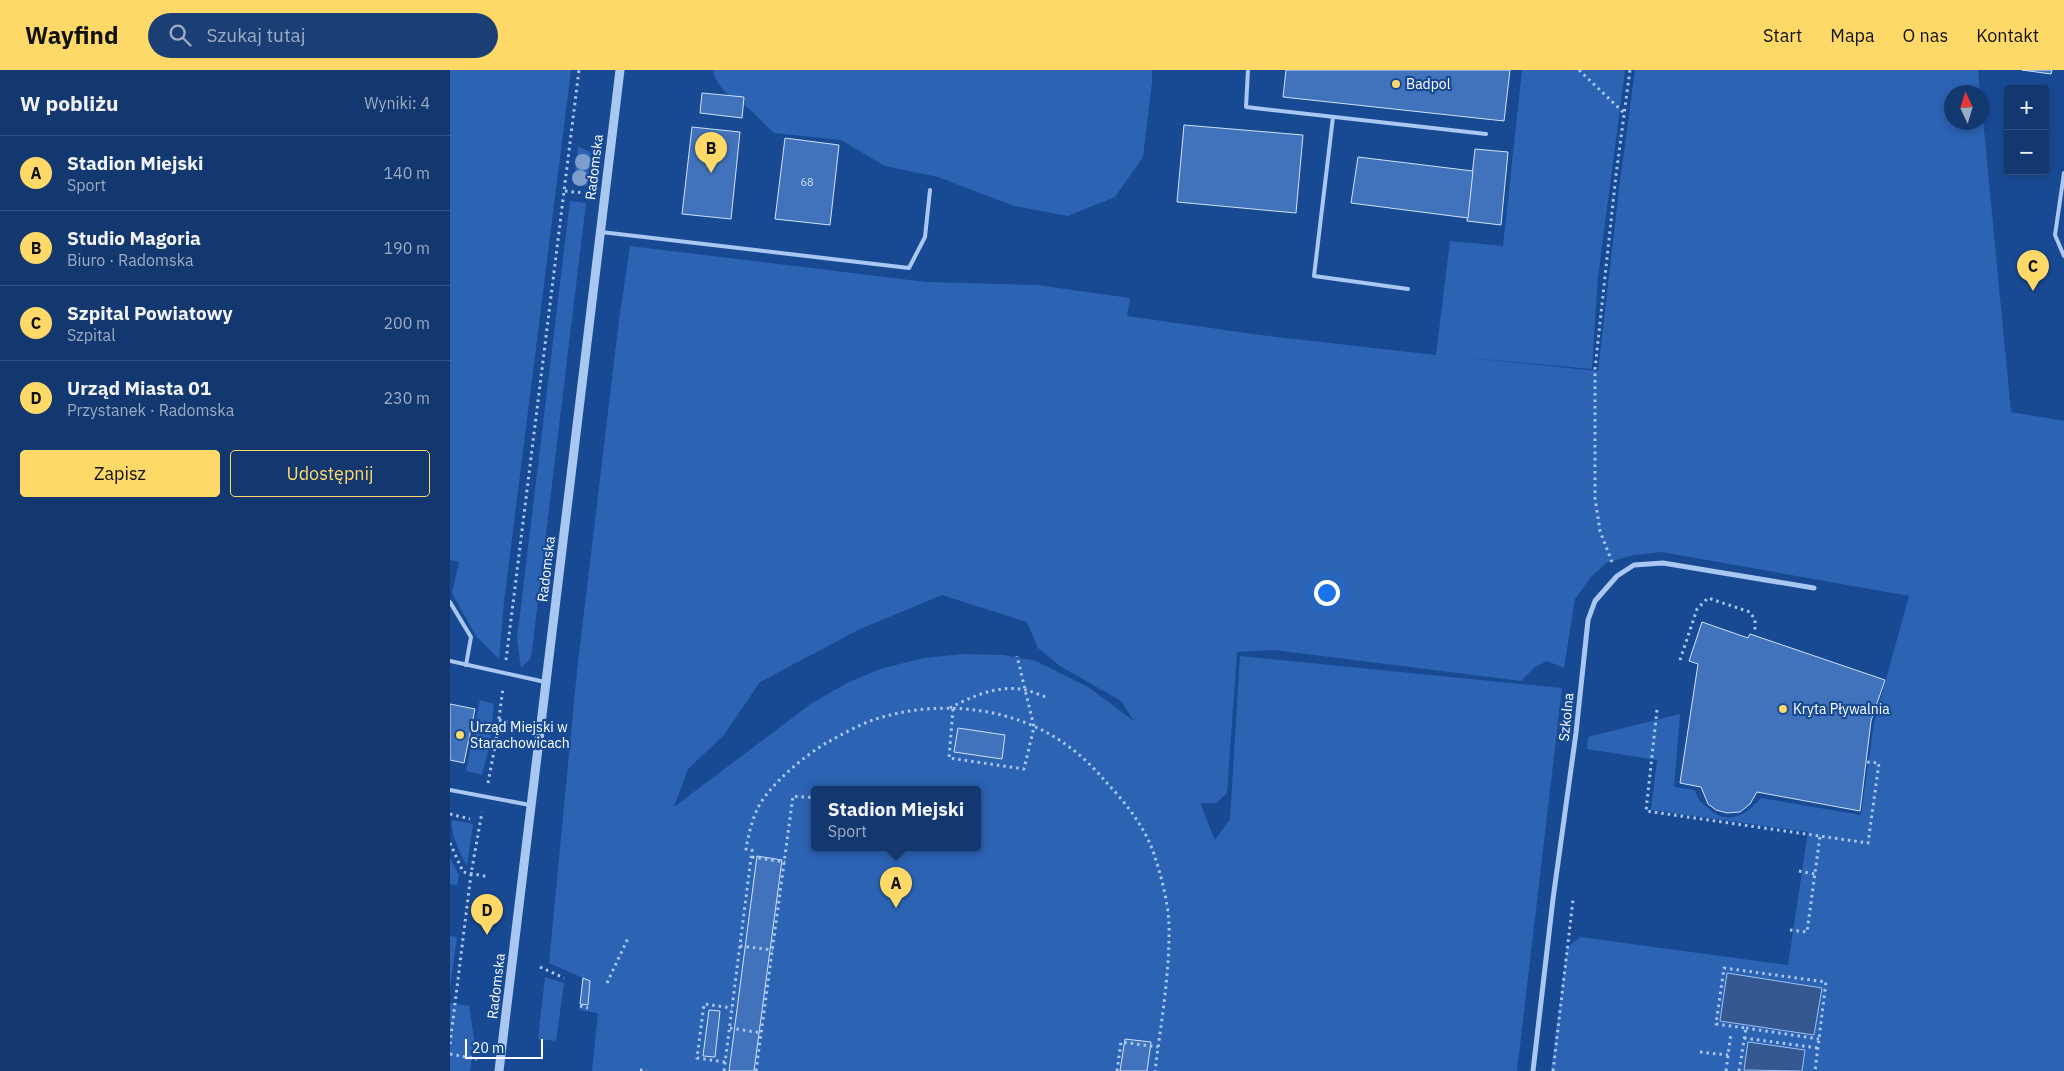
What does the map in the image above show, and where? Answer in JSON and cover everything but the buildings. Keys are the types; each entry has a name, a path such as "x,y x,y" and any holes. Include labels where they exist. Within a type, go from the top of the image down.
{"street":[{"name":"Radomska","path":"499,1071 620,70"},
{"name":"Szkolna","path":"1533,1071 1553,899 1576,733 1588,620 1595,601 1617,576 1634,565 1663,563 1814,588"}],"lane":[{"path":"1248,70 1246,108 1486,134"},
{"path":"1333,117 1314,276 1408,289"},
{"path":"2064,173 2055,235 2064,256"},
{"path":"600,232 909,268 925,237 930,190"},
{"path":"450,602 471,637 466,665"},
{"path":"450,661 546,682"},
{"path":"450,790 530,806"}],"path":[{"path":"506,665 579,70"},
{"path":"1578,70 1624,113"},
{"path":"1612,562 1600,531 1595,498 1594,369 1600,305 1630,70"},
{"path":"565,190 584,194"},
{"path":"1680,660 1697,609 1708,598 1750,612 1755,620 1755,631"},
{"path":"951,709 949,758 1024,769 1034,726 1017,656"},
{"path":"951,709 966,699 994,690 1026,690 1048,698"},
{"path":"450,1044 471,874 501,699"},
{"path":"724,1071 752,857 752,850 746,849 756,811 776,784 815,750 875,720 914,710 951,709 984,712 1009,717 1034,726 1068,745 1122,799 1138,822 1154,853 1168,922 1167,966 1155,1071"},
{"path":"1657,710 1646,811 1868,843 1879,763 1866,762"},
{"path":"498,720 511,722"},
{"path":"756,1071 793,796 811,798"},
{"path":"450,814 470,819"},
{"path":"1790,930 1807,932 1820,836"},
{"path":"450,843 462,872 488,877"},
{"path":"752,857 785,862"},
{"path":"1799,871 1815,874"},
{"path":"1553,1071 1573,900"},
{"path":"606,983 629,936"},
{"path":"740,946 772,950"},
{"path":"540,967 564,978"},
{"path":"1815,1071 1818,1048 1826,982 1724,968 1716,1024 1819,1039"},
{"path":"725,1062 697,1058 704,1004 732,1008"},
{"path":"580,1006 588,1008"},
{"path":"730,1028 762,1033"},
{"path":"1739,1071 1746,1028"},
{"path":"1726,1071 1731,1033"},
{"path":"1744,1038 1818,1048"},
{"path":"1117,1071 1121,1042 1158,1047"},
{"path":"1700,1052 1728,1055"},
{"path":"450,1054 477,1059"},
{"path":"640,1070 647,1071"}],"shaded area":[{"path":"450,70 571,70 504,602 499,659 476,636 452,593 459,562 450,560"},
{"path":"713,70 1152,70 1152,82 1143,157 1115,197 1068,216 1014,206 938,177 885,166 841,140 774,133 745,105 724,91 717,81"},
{"path":"1522,70 1625,70 1598,277 1592,369 1451,356 1598,371 1635,70 1978,70 1979,85 1944,85 1944,130 1984,130 2011,412 2064,421 2064,1071 1551,1071 1567,948 1580,937 1788,965 1808,832 1651,810 1657,760 1587,749 1588,737 1680,714 1674,787 1695,790 1701,802 1722,817 1743,814 1761,798 1861,815 1874,723 1909,596 1662,552 1633,555 1606,563 1591,577 1575,599 1564,668 1547,661 1535,667 1521,681 1274,650 1237,652 1227,793 1216,803 1200,803 1215,840 1230,819 1240,656 1562,688 1517,1071 592,1071 598,1013 579,1010 583,978 549,963 577,671 619,320 630,246 926,282 1037,285 1130,298 1127,316 1260,335 1436,355 1450,241 1503,246","holes":["942,595 1027,622 1038,648 1060,666 1121,701 1134,721 1088,687 1036,661 1004,655 963,654 925,658 883,668 849,682 812,703 674,807 688,769 724,735 760,682 860,629"]},
{"path":"578,146 591,153 587,186 574,184"},
{"path":"570,201 586,203 531,658 521,668 517,639"},
{"path":"480,700 494,704 490,743 482,775 466,771"},
{"path":"452,820 473,824 467,866 454,837"},
{"path":"450,858 459,875 457,885 450,884"},
{"path":"450,936 457,937 450,988"},
{"path":"1727,973 1822,988 1814,1035 1720,1021"},
{"path":"545,977 564,983 556,1041 538,1039"},
{"path":"450,1003 469,1006 474,1039 470,1071 450,1071"},
{"path":"1748,1042 1805,1050 1802,1071 1744,1070"}],"place":[{"name":"Badpol","path":"1396,84"},
{"name":"Studio Magoria","path":"711,173"},
{"name":"Szpital Powiatowy","path":"2033,291"},
{"name":"Kryta Pływalnia","path":"1783,709"},
{"name":"Urząd Miejski w Starachowicach","path":"460,735"},
{"name":"Stadion Miejski","path":"896,908"},
{"name":"Urząd Miasta 01","path":"487,935"}]}
